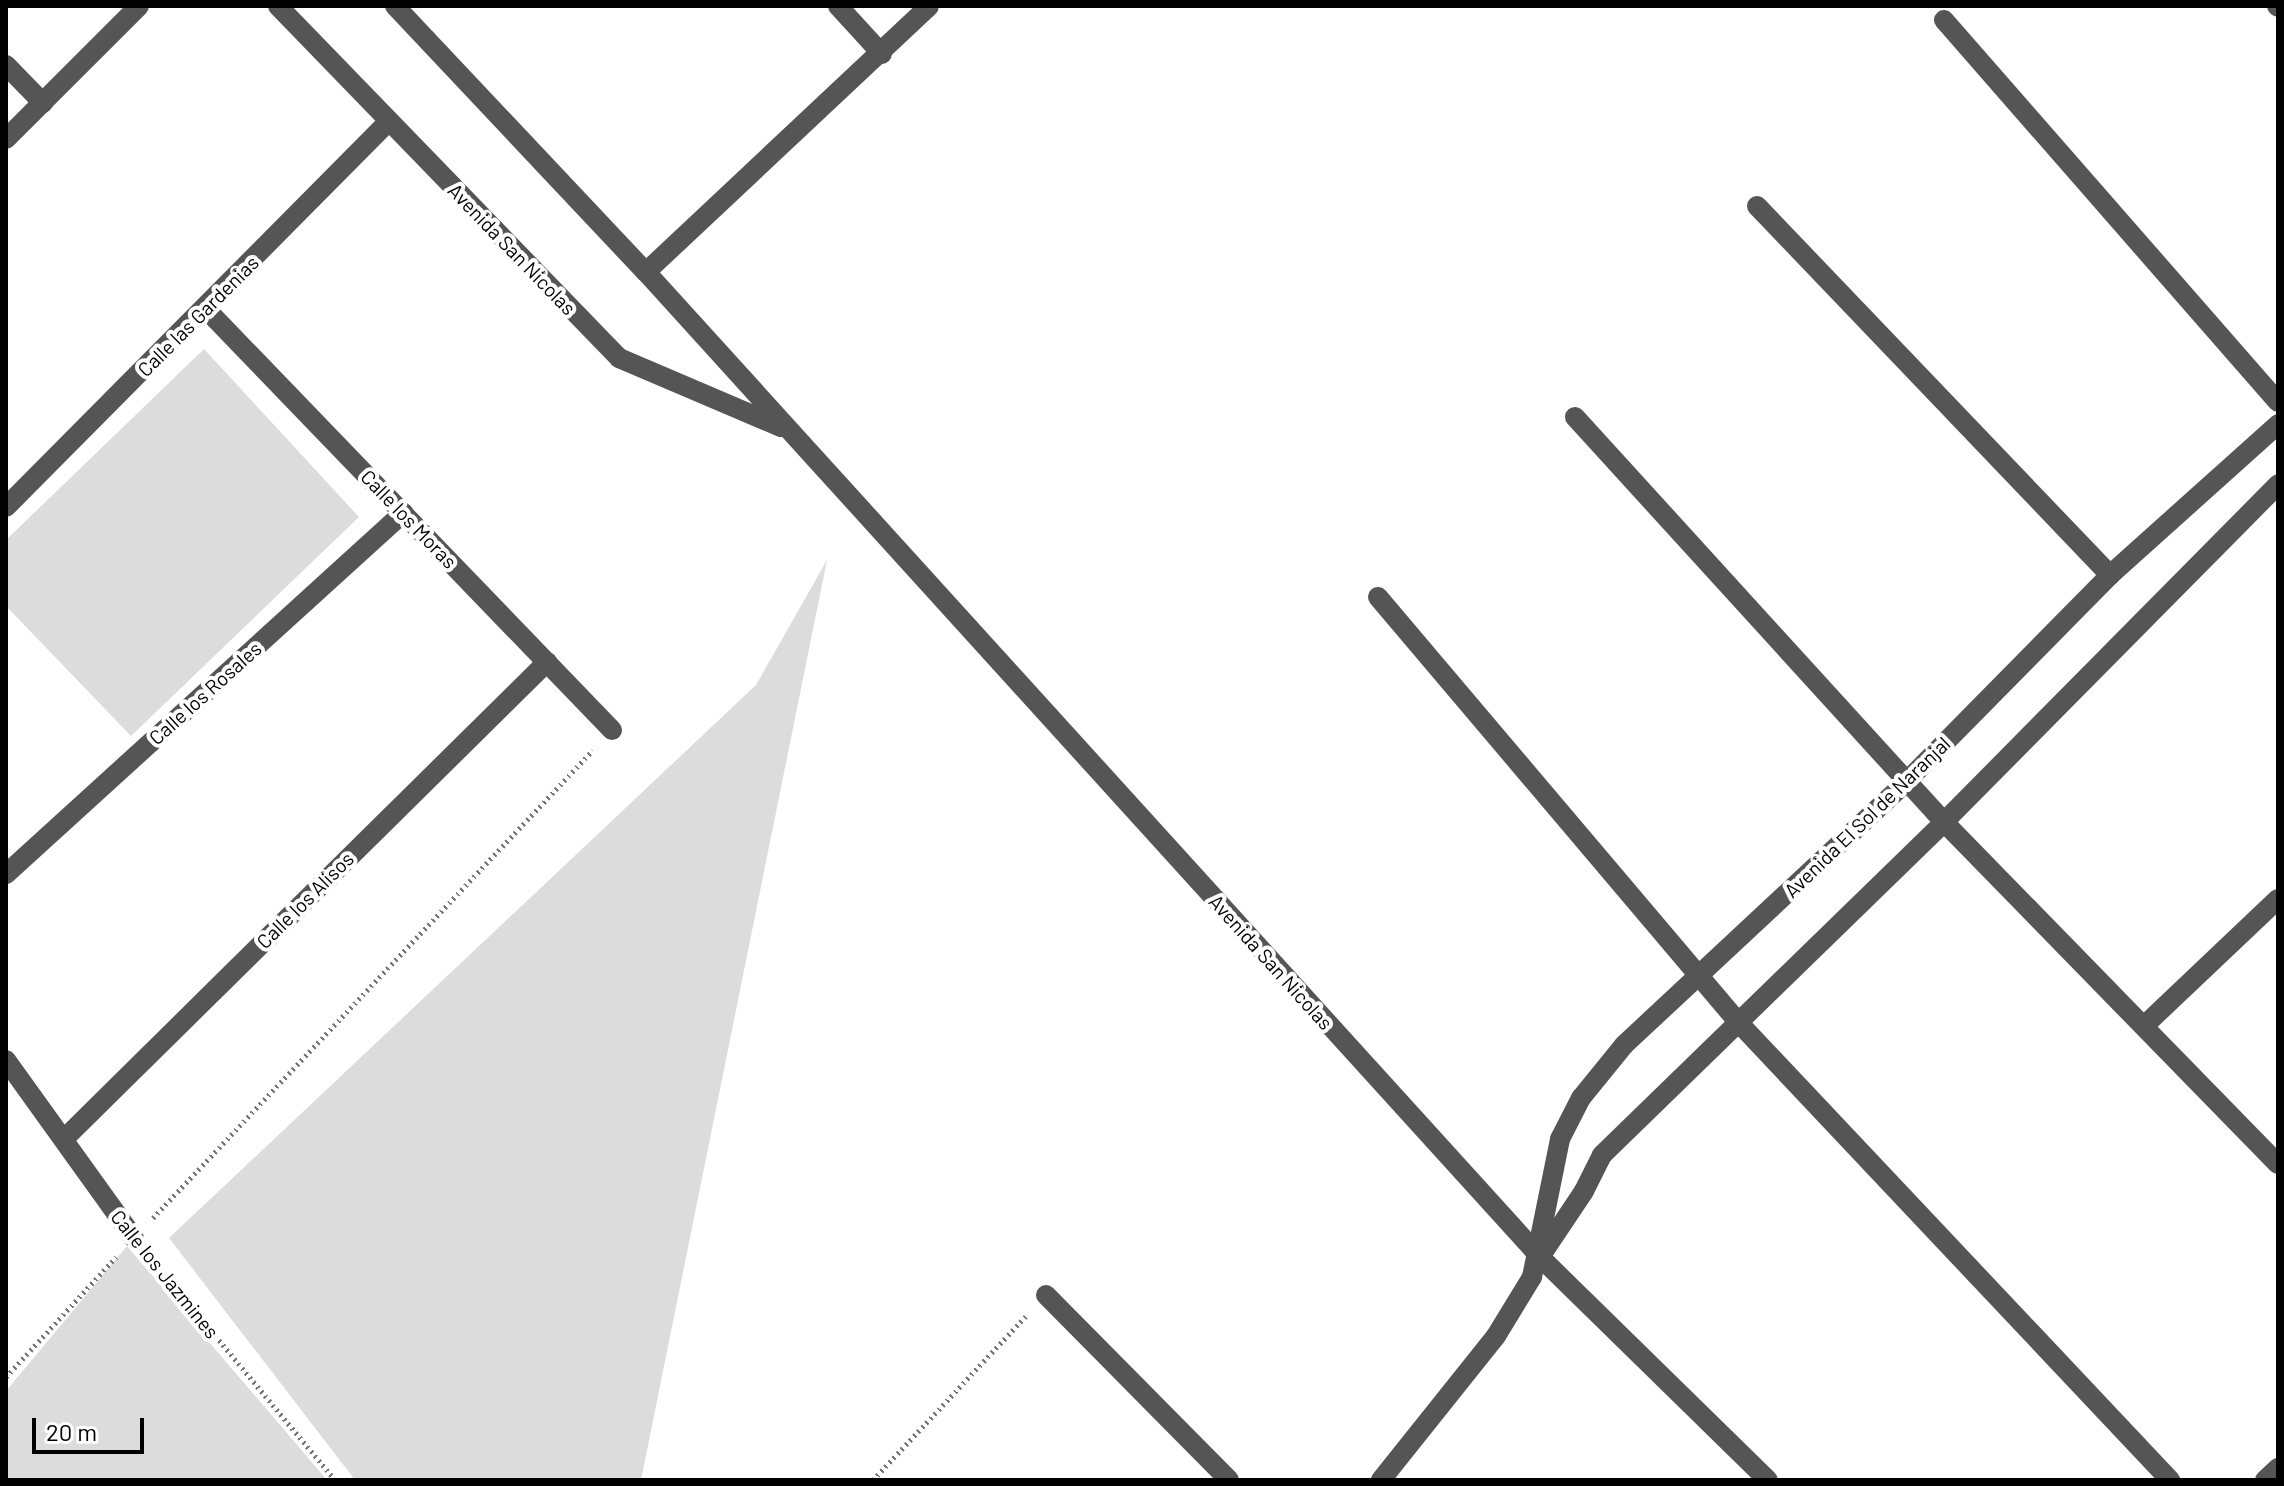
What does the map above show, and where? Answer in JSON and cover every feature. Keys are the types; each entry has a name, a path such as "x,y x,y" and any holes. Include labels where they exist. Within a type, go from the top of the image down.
{"street":[{"path":"6,139 139,6"},
{"name":"Avenida San Nicolas","path":"278,6 619,358 789,430"},
{"name":"Avenida San Nicolas","path":"395,6 646,272 1540,1257 1768,1480"},
{"path":"838,6 882,54"},
{"path":"646,272 882,54 929,6"},
{"path":"1944,20 2278,402"},
{"path":"6,65 43,103"},
{"name":"Calle las Gardenias","path":"6,507 206,309 388,122"},
{"path":"1757,206 2110,575"},
{"name":"Calle los Moras","path":"206,309 612,730"},
{"path":"1575,417 1944,822 2278,1164"},
{"name":"Avenida El Sol de Naranjal","path":"1540,1257 1549,1177 1560,1139 1581,1098 1624,1045 1907,781 2110,575 2278,424"},
{"name":"Avenida El Sol de Naranjal","path":"1381,1480 1496,1336 1540,1257 1584,1191 1602,1155 1944,822 2278,484"},
{"name":"Calle los Rosales","path":"6,874 403,513"},
{"path":"1378,597 1698,978 2170,1480"},
{"name":"Calle los Alisos","path":"64,1139 547,662"},
{"path":"2145,1025 2278,899"},
{"name":"Calle los Jazmines","path":"6,1060 134,1238"},
{"path":"1046,1295 1229,1480"},
{"path":"2265,1480 2278,1468"}],"path":[{"path":"6,1377 612,730"},
{"name":"Calle los Jazmines","path":"134,1238 335,1480"},
{"path":"873,1480 1046,1295"}],"shaded area":[{"path":"204,349 359,517 131,736 6,606 6,540"},
{"path":"827,560 641,1480 355,1480 169,1238 756,685"},
{"path":"127,1246 327,1480 6,1480 6,1391"}]}
